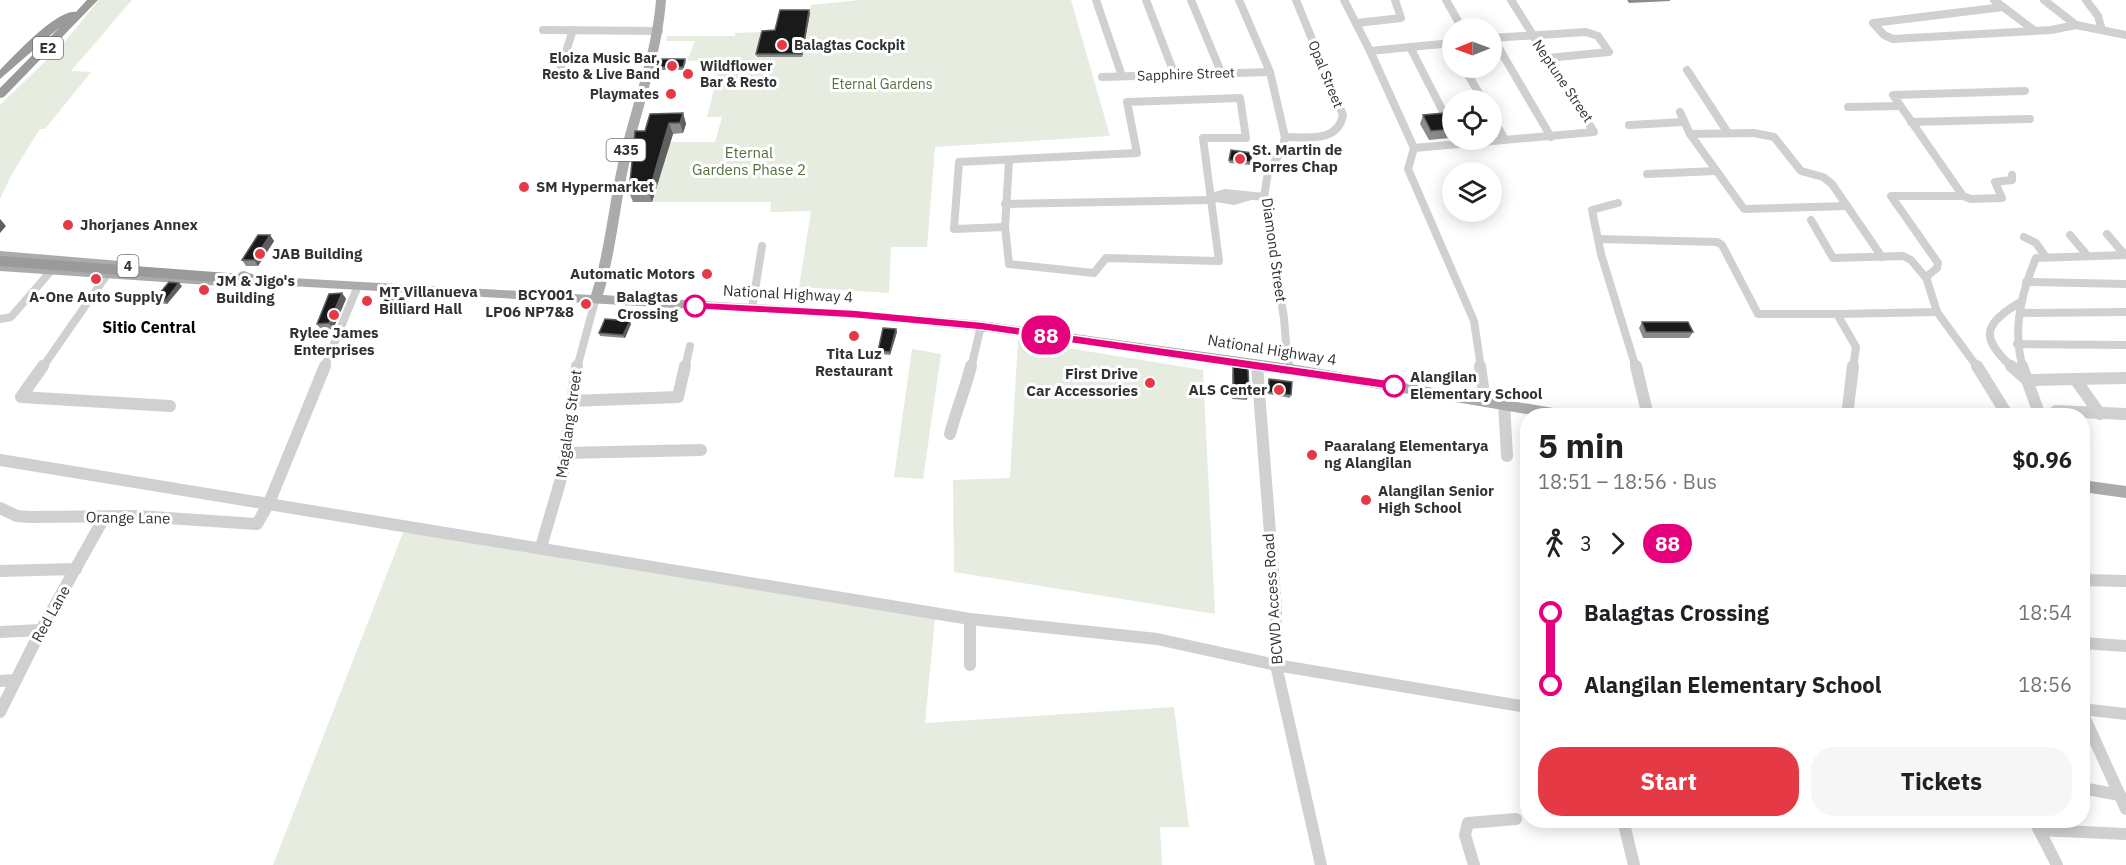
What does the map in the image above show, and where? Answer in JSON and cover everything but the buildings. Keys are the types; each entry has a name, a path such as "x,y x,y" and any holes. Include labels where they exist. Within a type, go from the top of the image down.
{"highway":[{"name":"E2","path":"0,95 93,0"},
{"name":"E2","path":"0,76 45,33 84,4"},
{"path":"0,88 84,4"},
{"path":"0,261 249,282"}],"main road":[{"name":"435","path":"595,301 604,275 625,155 659,31 661,0"},
{"name":"National Highway 4","path":"0,255 249,276 249,282"},
{"name":"National Highway 4","path":"0,267 106,276 853,314 981,326 1257,364 1530,408"},
{"path":"2090,486 2126,492"}],"street":[{"path":"1096,0 1122,76"},
{"path":"1146,0 1174,73"},
{"path":"1191,0 1221,72"},
{"path":"1239,0 1270,72 1285,137"},
{"name":"Opal Street","path":"1285,137 1327,136 1337,132 1343,124 1343,115 1296,0"},
{"path":"1344,0 1357,23 1414,148 1408,169 1474,321 1485,400"},
{"path":"1357,23 1401,18 1395,0"},
{"path":"1446,0 1456,18"},
{"name":"Neptune Street","path":"1502,140 1589,134 1595,129 1511,0"},
{"path":"1994,0 2035,31"},
{"path":"2044,0 2076,25"},
{"path":"2086,0 2098,16 2102,30"},
{"path":"2003,7 1873,23 1884,35 1893,39 2035,31 2076,25 2126,35"},
{"path":"543,30 659,31"},
{"path":"558,76 573,30"},
{"path":"1502,37 1586,32 1598,36 1609,52 1548,58"},
{"path":"1370,51 1442,45"},
{"path":"1410,47 1442,109"},
{"path":"1502,55 1551,137"},
{"path":"1687,70 1728,133"},
{"name":"Sapphire Street","path":"1102,77 1174,73 1270,72"},
{"path":"1963,196 1899,106 1894,98 1895,94 2025,91"},
{"path":"1005,227 954,229 959,162 982,159 1009,160 1137,153 1127,102 1239,98 1246,138 1203,138 1220,261 1106,258 1094,273 1009,264 1005,204 1009,160"},
{"path":"1848,107 1899,106"},
{"path":"1680,112 1689,134 1740,206 1750,211 1847,206"},
{"path":"1911,122 2030,119"},
{"path":"1629,125 1684,122"},
{"path":"1689,134 1754,133 1774,137 1797,168 1827,179 1882,257"},
{"path":"1502,135 1505,140"},
{"name":"Diamond Street","path":"1285,137 1282,150 1268,172 1264,197 1284,318 1288,369"},
{"name":"Neptune Street","path":"1414,148 1442,144"},
{"path":"1647,174 1716,171"},
{"path":"2003,408 1987,380 1937,312 1926,274 1937,268 1938,263 1891,196 2002,198 1995,182 2012,180 2012,175"},
{"path":"1005,204 1211,199 1225,193 1264,197"},
{"path":"1618,203 1592,210 1598,239 1630,341 1646,408"},
{"path":"1811,220 1833,258 1909,258 1927,279"},
{"path":"2107,234 2126,255"},
{"path":"2070,235 2087,255"},
{"path":"2024,237 2036,243 2045,255"},
{"path":"1598,239 1717,242 1722,245 1758,314 1937,312"},
{"path":"752,309 762,246"},
{"path":"2037,408 2018,344 2022,301 2026,282 2036,258 2045,255 2126,255"},
{"path":"0,319 12,317 51,272"},
{"path":"106,276 21,397 170,406"},
{"path":"2026,282 2126,284"},
{"path":"269,503 357,288"},
{"name":"Magalang Street","path":"541,548 555,505 582,336 595,301"},
{"path":"2022,301 1997,315 1990,323 1987,333 1992,346 2027,380 2126,378"},
{"path":"2020,313 2126,312"},
{"path":"1837,314 1856,347 1848,408"},
{"path":"950,434 956,412 962,404 981,326"},
{"path":"2018,344 2126,345"},
{"path":"571,401 678,397 690,346"},
{"name":"BCWD Access Road","path":"1257,364 1275,610 1276,665 1321,865"},
{"path":"2074,379 2100,414"},
{"path":"1504,403 1507,456"},
{"path":"2090,413 2126,414"},
{"path":"565,453 701,450"},
{"path":"0,460 970,619 1157,639 1276,665 1520,705"},
{"name":"Orange Lane","path":"0,508 17,516 104,518 138,516 257,524 269,503"},
{"name":"Red Lane","path":"0,712 41,630 104,518"},
{"path":"0,571 76,569"},
{"path":"2090,580 2126,581"},
{"path":"970,619 970,665"},
{"path":"0,632 41,630"},
{"path":"2090,644 2126,646"},
{"path":"0,681 16,680"},
{"path":"2090,711 2126,714"},
{"path":"2090,727 2126,809"},
{"path":"2090,789 2121,795"},
{"path":"1474,865 1465,835 1468,823 1516,819"},
{"path":"1625,828 1634,865"},
{"path":"2038,828 2057,865"},
{"path":"2066,828 2126,834"}],"green space":[{"path":"99,0 132,0 71,71 91,72 45,129 40,129 13,172 0,199 0,105 62,45"},
{"name":"Eternal Gardens","path":"860,0 1071,0 1110,136 935,147 927,247 891,247 889,293 799,287 811,211 770,212 771,202 652,202 670,142 715,142 722,117 707,117 721,61 687,61 695,41 666,41 667,36 735,36 735,33 762,32 756,57 802,57 811,5"},
{"path":"1018,340 1203,370 1215,614 954,572 953,480 1010,478"},
{"path":"912,349 941,354 923,479 894,477"},
{"path":"404,530 935,618 925,723 1174,707 1189,827 1160,827 1162,865 273,865"}],"bus line":[{"name":"88","path":"695,306 853,314 981,326 1208,357 1394,386"}],"place":[{"name":"Balagtas Cockpit","path":"782,45"},
{"name":"Eloiza Music Bar, Resto & Live Band","path":"672,66"},
{"name":"Wildflower Bar & Resto","path":"688,74"},
{"name":"Playmates","path":"671,94"},
{"name":"St. Martin de Porres Chap","path":"1240,159"},
{"name":"SM Hypermarket","path":"524,187"},
{"name":"Jhorjanes Annex","path":"68,225"},
{"name":"JAB Building","path":"260,254"},
{"name":"Automatic Motors","path":"707,274"},
{"name":"A-One Auto Supply","path":"96,279"},
{"name":"JM & Jigo's Building","path":"204,290"},
{"name":"MT Villanueva Billiard Hall","path":"367,301"},
{"name":"BCY001 LP06 NP7&8","path":"586,304"},
{"name":"Balagtas Crossing","path":"695,306"},
{"name":"Rylee James Enterprises","path":"334,315"},
{"name":"Tita Luz Restaurant","path":"854,336"},
{"name":"First Drive Car Accessories","path":"1150,383"},
{"name":"Alangilan Elementary School","path":"1394,386"},
{"name":"ALS Center","path":"1279,390"},
{"name":"Paaralang Elementarya ng Alangilan","path":"1312,455"},
{"name":"Alangilan Senior High School","path":"1366,500"}],"district":[{"name":"Sitio Central","path":"149,327"}],"park label":[{"name":"Eternal Gardens Phase 2","path":"749,162"}]}
